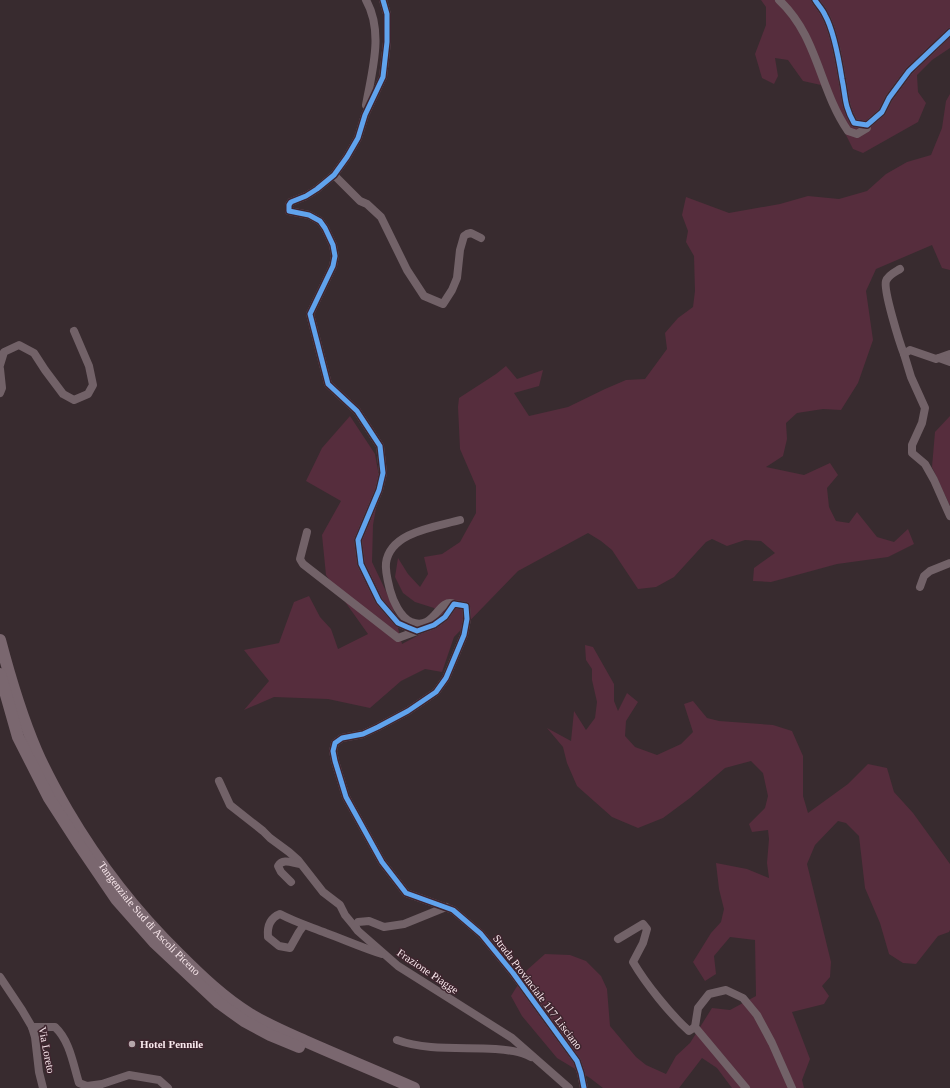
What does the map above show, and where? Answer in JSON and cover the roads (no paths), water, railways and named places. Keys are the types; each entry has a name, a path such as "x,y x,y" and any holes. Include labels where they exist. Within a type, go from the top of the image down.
{"highway":[{"name":"Tangenziale Sud di Ascoli Piceno","path":"0,640 16,699 36,750 50,780 82,835 95,854 130,901 161,936 225,997 249,1013 268,1024 309,1043 414,1088"},
{"name":"Tangenziale Sud di Ascoli Piceno","path":"0,674 18,737 49,798 116,899 154,942 219,1004 244,1021 270,1035 395,1088"}],"street":[{"path":"365,115 376,38 374,24 366,0"},
{"path":"384,0 387,14 387,42 382,77 365,115 358,138 348,157 334,175 306,196 291,202 288,205 289,210 308,215 320,221 333,245 333,266 310,314 328,384 357,411 380,446 383,473 379,490 358,540 361,564 379,601 398,623 418,631"},
{"path":"778,0 795,18 811,44 836,112 848,131 857,134 865,130 867,125 882,112 909,71 950,32"},
{"path":"815,0 826,16 834,39 844,100 848,112 854,123 867,125"},
{"path":"334,175 360,200 367,204 381,217 415,283 424,296 436,302 443,304 452,290 457,278 460,250 464,236 471,233 481,238"},
{"path":"900,269 890,274 886,282 886,290 897,335 911,377 925,408 922,423 912,445 912,453 925,464 950,516"},
{"path":"0,365 4,352 19,345 34,353 63,394 74,400 88,394 93,385 89,366 74,331"},
{"path":"904,354 910,350 936,359 950,354"},
{"path":"940,358 950,362"},
{"path":"0,369 2,388 0,393"},
{"path":"307,532 300,559 303,564 398,638 434,625 445,617 454,604 450,602 446,604 431,620 421,624 411,622 401,614 395,603 385,565 388,553 400,540 422,530 460,520"},
{"path":"920,586 924,576 930,571 950,563"},
{"name":"Strada Provinciale 117 Lisciano","path":"454,604 466,606 467,619 464,635 446,678 436,692 408,711 363,734 342,738 335,743 333,751 340,779 346,797 382,862 406,893 453,910 481,934 513,973 577,1061 584,1088"},
{"name":"Frazione Piagge","path":"219,781 230,805 289,852 323,892 340,905 345,915 358,931 386,956 398,966 512,1038 569,1088"},
{"path":"291,882 281,872 278,866 283,861 300,864"},
{"path":"355,927 358,922 369,921 384,927 404,924 446,907"},
{"path":"304,925 298,932 290,948 279,946 268,936 267,930 270,922 280,914 304,925 386,956"},
{"path":"618,939 643,924 647,929 643,943 633,962 639,973 679,1022 689,1031 695,1028"},
{"name":"Via Loreto","path":"0,977 32,1027 35,1037 38,1072 43,1088"},
{"path":"746,1088 695,1028 698,1008 709,994 726,990 743,998 757,1015 772,1043 792,1088"},
{"path":"32,1027 55,1027 60,1032 68,1048 79,1083 87,1086 102,1084 124,1077 130,1079 135,1076 159,1080 168,1088"},
{"path":"397,1040 404,1043 424,1046 508,1050 529,1056 546,1067"}],"place":[{"name":"Hotel Pennile","path":"132,1044"}]}
